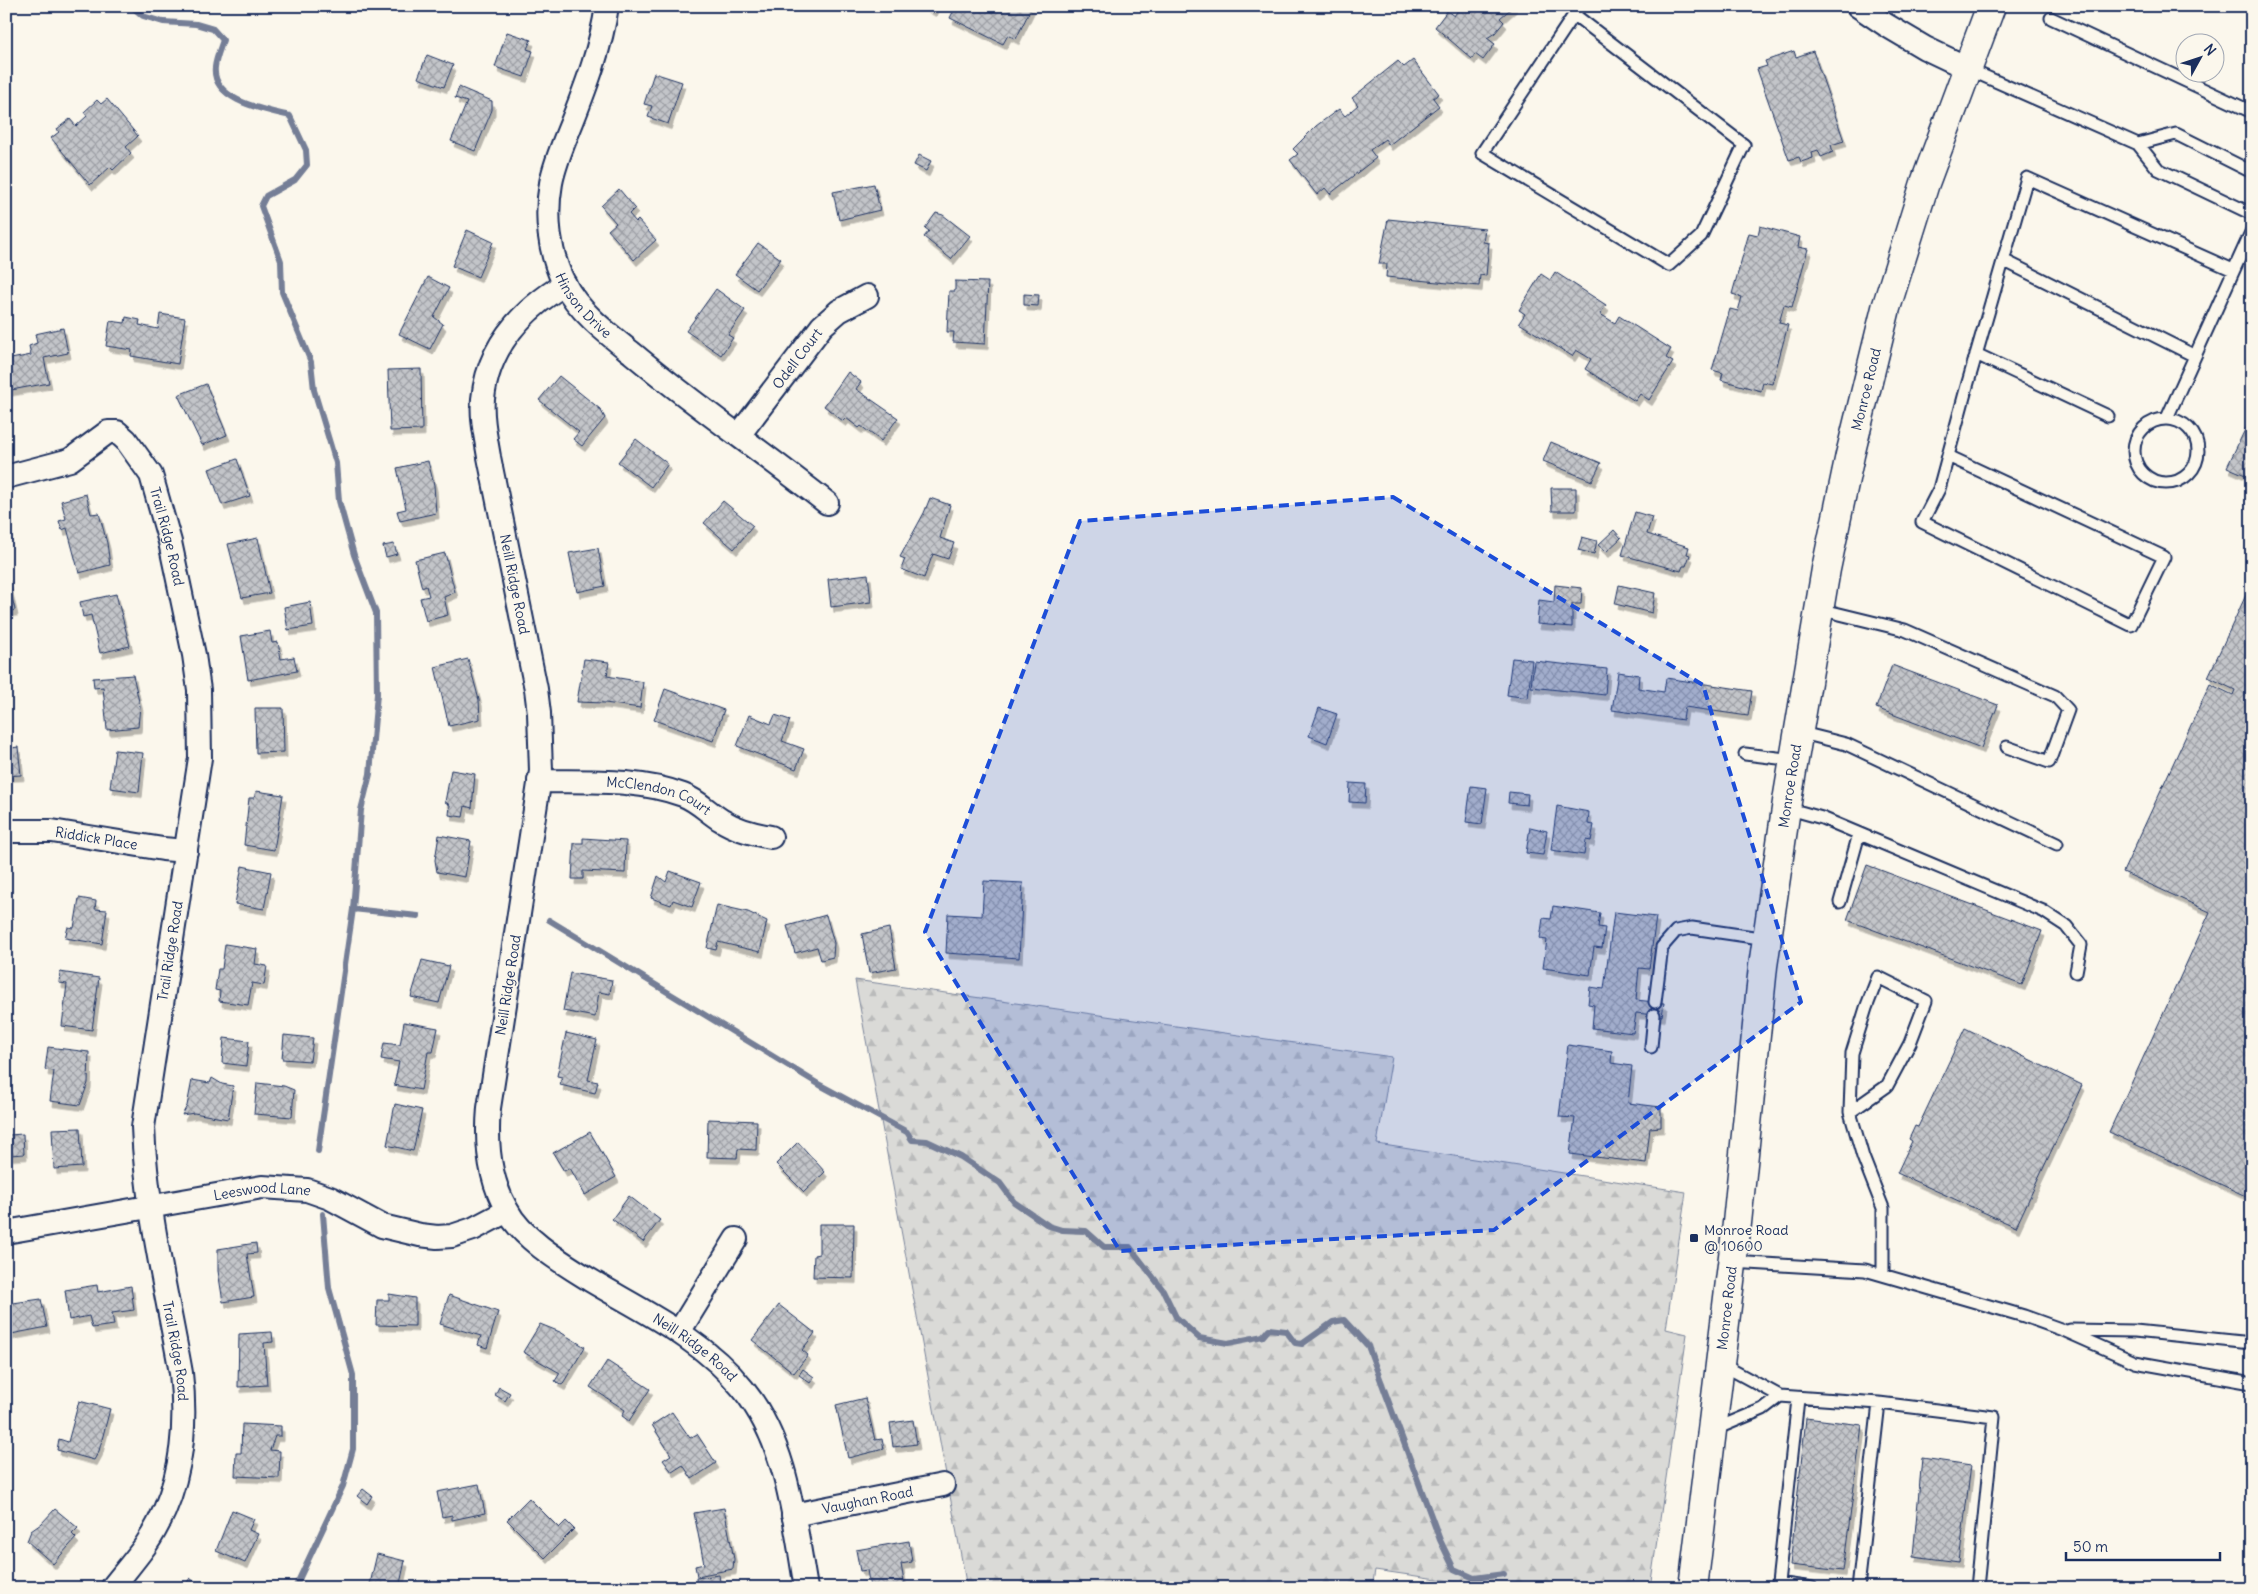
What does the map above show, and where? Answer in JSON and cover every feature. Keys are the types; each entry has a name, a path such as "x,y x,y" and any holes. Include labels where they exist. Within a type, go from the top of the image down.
{"main road":[{"name":"Monroe Road","path":"1693,1588 1732,1262 1767,940 1786,808 1819,609 1850,455 1886,308 1925,183 1991,6"}],"street":[{"name":"Hinson Drive","path":"607,6 598,51 559,154 551,182 548,222 557,264 565,284 577,301 612,337 671,386 827,503"},
{"path":"1858,6 1925,48 1967,68"},
{"name":"Neill Ridge Road","path":"565,284 532,306 502,342 486,380 483,400 483,424 536,689 539,713 541,771 489,1108 487,1132 494,1180 507,1211 529,1236 569,1267 691,1340 722,1366 743,1389 757,1409 778,1454 793,1515 806,1588"},
{"name":"Odell Court","path":"739,436 822,326 851,304 867,296"},
{"name":"Trail Ridge Road","path":"6,477 70,460 108,432 117,432 126,440 151,476 170,542 199,690 200,758 143,1127 144,1152 152,1206 181,1373 184,1399 182,1446 179,1466 167,1505 158,1524 146,1545 112,1588"},
{"name":"McClendon Court","path":"539,781 614,782 660,787 685,796 734,827 747,833 771,837"},
{"name":"Riddick Place","path":"6,831 16,829 52,831 186,851"},
{"name":"Leeswood Lane","path":"6,1232 237,1190 286,1187 307,1190 330,1198 382,1226 436,1237 452,1236 473,1229 507,1211"},
{"path":"679,1332 736,1239"},
{"name":"Vaughan Road","path":"793,1515 942,1485"}],"lane":[{"path":"1578,11 1744,145 1701,236 1669,266 1482,153 1578,11"},
{"path":"2051,18 2252,112"},
{"path":"1967,68 2138,144 2158,169 2252,214"},
{"path":"2138,144 2176,134 2252,172"},
{"path":"1948,456 2164,557 2131,625 1922,522 1939,489 1948,456 1976,354 2027,178 2233,270"},
{"path":"2167,418 2252,230"},
{"path":"2003,260 2195,356"},
{"path":"1976,354 2108,416"},
{"path":"2167,418 2186,426 2197,442 2198,452 2196,462 2184,478 2175,482 2164,483 2153,480 2144,474 2134,454 2135,443 2143,429 2156,420 2167,418"},
{"path":"1819,609 1905,630 2055,696 2068,710 2049,762 2007,747"},
{"path":"1798,732 1846,744 2057,844"},
{"path":"1745,754 1794,760"},
{"path":"1786,808 1822,818 2043,911 2066,926 2081,945 2076,972"},
{"path":"1840,902 1859,834"},
{"path":"1655,1002 1662,947 1676,931 1692,928 1767,940"},
{"path":"1850,1112 1887,1086 1910,1043 1926,1001 1878,977 1852,1053 1850,1112 1863,1157 1883,1208 1883,1275"},
{"path":"1650,1047 1654,1016"},
{"path":"1732,1262 1865,1270 2024,1316 2063,1330 2135,1362 2252,1383"},
{"path":"2063,1330 2135,1331 2252,1343"},
{"path":"1720,1360 1732,1370 1780,1396 1798,1399 1879,1403 1994,1417 1977,1588"},
{"path":"1712,1430 1763,1409 1780,1396"},
{"path":"1798,1399 1778,1582 1812,1588"},
{"path":"1858,1588 1879,1403"}],"highlighted area":[{"path":"1393,497 1703,685 1801,1002 1494,1230 1120,1251 925,932 1080,521"}],"green space":[{"path":"855,980 1392,1057 1377,1144 1686,1192 1666,1329 1687,1334 1650,1588 1499,1588 1375,1570 1372,1588 967,1588"}],"building":[{"path":"924,6 935,6 933,11"},
{"path":"948,6 1032,6 1016,39 1008,35 1003,44 950,18 954,10"},
{"path":"1453,6 1514,6 1500,18 1504,22 1495,33 1487,38 1495,44 1483,60 1475,54 1472,59 1435,27 1447,11 1454,16 1458,10"},
{"path":"507,32 531,40 527,49 533,51 524,77 495,67"},
{"path":"1794,51 1796,57 1813,51 1844,141 1831,145 1833,152 1821,157 1818,150 1812,152 1813,158 1801,162 1799,157 1789,160 1757,69 1767,66 1765,61"},
{"path":"427,55 453,65 444,87 418,78"},
{"path":"1413,60 1439,94 1433,98 1439,106 1389,145 1385,139 1370,150 1376,158 1330,194 1325,188 1317,195 1290,160 1298,154 1293,149 1316,126 1339,109 1345,116 1358,105 1352,98 1398,61 1404,67"},
{"path":"654,73 682,82 668,124 648,117 652,106 644,104"},
{"path":"459,87 492,101 492,110 475,151 451,141 467,102 455,98"},
{"path":"107,99 138,136 126,147 131,153 113,170 110,167 90,185 51,138 59,132 57,129 70,119 76,126 87,116 84,112 97,100 101,104"},
{"path":"919,155 931,161 926,171 914,165"},
{"path":"874,184 880,210 839,220 833,192"},
{"path":"619,189 635,208 629,214 636,222 638,220 656,240 634,260 608,230 616,223 601,206"},
{"path":"936,213 943,215 970,236 951,259 924,237 929,231 925,228"},
{"path":"1388,219 1485,229 1483,242 1489,243 1486,276 1480,275 1479,286 1386,277 1387,264 1379,264"},
{"path":"1760,226 1800,237 1798,247 1808,249 1792,307 1784,305 1779,323 1788,325 1772,384 1763,382 1761,391 1721,380 1723,373 1712,370 1730,309 1738,311 1742,297 1732,294 1749,233 1758,235"},
{"path":"467,230 493,242 478,277 452,266"},
{"path":"758,243 781,259 757,290 735,274"},
{"path":"1555,272 1606,305 1600,314 1615,323 1619,316 1671,349 1666,358 1673,362 1649,400 1640,394 1635,401 1585,369 1591,359 1576,350 1572,356 1519,323 1525,314 1519,310 1541,274 1550,280"},
{"path":"428,277 449,288 434,317 443,324 430,349 399,334"},
{"path":"955,281 988,282 985,344 953,342 954,332 947,332 949,291 955,291"},
{"path":"716,289 745,310 728,335 733,338 721,355 686,331"},
{"path":"1024,294 1039,295 1038,306 1024,305"},
{"path":"160,314 185,318 178,364 131,356 132,350 106,346 110,321 125,323 126,317 140,320 139,325 158,329"},
{"path":"63,328 68,353 44,358 49,383 6,391 6,360 31,355 29,346 37,343 35,334"},
{"path":"421,369 422,430 390,431 388,370"},
{"path":"848,372 861,382 856,389 898,418 881,441 861,426 859,428 846,418 843,421 824,406"},
{"path":"559,376 600,409 605,418 582,446 573,439 579,432 539,400"},
{"path":"206,384 227,435 202,445 178,395"},
{"path":"2252,415 2252,478 2227,467"},
{"path":"636,439 668,464 651,487 618,462"},
{"path":"1551,442 1601,463 1592,481 1543,461"},
{"path":"237,459 250,496 222,505 209,469"},
{"path":"428,461 434,485 436,513 400,521 397,511 406,509 397,468"},
{"path":"1551,488 1576,488 1576,511 1552,511"},
{"path":"86,494 91,514 99,513 107,543 110,565 79,573 67,528 62,530 59,521 66,519 61,501"},
{"path":"930,498 950,505 940,538 954,543 948,559 933,554 924,578 901,569 905,559 900,557"},
{"path":"723,501 753,526 734,549 704,523"},
{"path":"1635,512 1652,517 1647,534 1689,547 1687,554 1690,555 1686,566 1683,566 1681,571 1622,555"},
{"path":"1614,530 1621,538 1606,552 1598,545"},
{"path":"1582,537 1597,541 1594,554 1578,550"},
{"path":"258,538 270,593 242,598 228,544"},
{"path":"394,544 397,554 386,557 383,546"},
{"path":"598,548 605,586 577,592 569,553"},
{"path":"445,553 455,592 444,597 448,615 426,621 420,598 429,596 426,586 422,588 415,560"},
{"path":"868,574 871,602 831,607 828,579"},
{"path":"6,576 15,610 6,612"},
{"path":"2252,582 2252,1199 2109,1132 2210,912 2123,872 2210,684 2233,695 2235,690 2208,677"},
{"path":"1555,585 1582,588 1581,604 1572,604 1572,627 1537,624 1539,600 1554,602"},
{"path":"1619,585 1655,593 1652,613 1615,604"},
{"path":"116,594 130,646 100,653 91,615 83,617 80,602"},
{"path":"310,602 313,626 288,630 284,607"},
{"path":"270,631 272,643 278,642 281,659 294,657 297,671 248,680 241,636"},
{"path":"1512,658 1532,660 1528,698 1507,695"},
{"path":"468,659 479,700 480,719 449,726 435,667"},
{"path":"584,659 609,662 607,676 643,682 640,708 605,703 577,702"},
{"path":"1534,661 1607,669 1605,695 1531,687"},
{"path":"1892,665 1998,705 1981,748 1876,708"},
{"path":"1618,672 1639,675 1638,688 1664,692 1666,678 1752,691 1748,716 1685,707 1683,720 1612,710"},
{"path":"133,675 140,706 138,727 107,730 103,687 94,688 93,678"},
{"path":"665,689 724,710 713,741 654,720"},
{"path":"255,708 283,708 284,752 256,753"},
{"path":"1319,708 1337,714 1327,743 1309,736"},
{"path":"749,715 771,724 775,715 790,720 782,741 804,749 796,769 737,746"},
{"path":"18,747 21,775 6,776 6,749"},
{"path":"115,750 143,753 139,792 110,788"},
{"path":"451,770 475,774 472,808 465,806 463,817 449,815 450,805 445,802"},
{"path":"1350,783 1366,784 1365,803 1349,802"},
{"path":"1471,786 1487,788 1482,824 1466,822"},
{"path":"256,791 283,795 274,850 244,845 249,798 254,798"},
{"path":"1509,792 1528,794 1527,805 1508,803"},
{"path":"1557,806 1589,812 1588,824 1594,825 1591,841 1586,840 1584,855 1551,850"},
{"path":"1530,827 1547,831 1543,855 1526,853"},
{"path":"439,835 471,841 465,877 437,872 435,860"},
{"path":"583,838 626,841 625,873 583,871 583,879 572,879 574,843 583,843"},
{"path":"1867,865 2042,931 2022,985 1847,920"},
{"path":"242,866 271,872 264,909 235,904"},
{"path":"670,871 701,882 692,907 673,900 671,905 651,898 658,876 666,882"},
{"path":"984,881 1023,883 1019,958 946,953 948,914 982,916"},
{"path":"79,898 96,901 95,909 107,910 102,944 65,938 68,927 74,928"},
{"path":"717,905 748,912 767,921 760,952 718,942 716,950 707,948"},
{"path":"1553,906 1600,913 1598,927 1605,928 1602,948 1594,947 1590,975 1543,968 1547,940 1540,939 1543,918 1551,919"},
{"path":"1614,912 1656,917 1649,969 1639,968 1636,1000 1664,1003 1662,1016 1636,1013 1633,1033 1592,1028 1594,1005 1588,1004 1590,987 1604,989"},
{"path":"826,915 834,943 833,957 821,960 817,947 795,953 787,926"},
{"path":"889,928 896,968 869,973 862,934"},
{"path":"225,944 257,949 255,964 267,966 264,985 252,983 248,1005 219,1001 220,991 215,990 218,969 222,969"},
{"path":"422,960 449,966 439,1003 411,997"},
{"path":"60,972 99,978 92,1030 62,1026 67,984 59,983"},
{"path":"570,973 612,980 610,994 599,992 595,1017 563,1011"},
{"path":"404,1022 438,1028 433,1052 428,1052 421,1090 394,1085 399,1062 381,1059 384,1043 400,1045"},
{"path":"1965,1028 2082,1085 2016,1227 1897,1173 1912,1141 1909,1139 1915,1126 1918,1127"},
{"path":"566,1033 597,1040 588,1080 598,1082 595,1093 560,1085 562,1077 557,1076"},
{"path":"284,1035 313,1038 310,1061 282,1059"},
{"path":"224,1038 249,1041 246,1066 222,1063"},
{"path":"1568,1045 1612,1051 1611,1063 1632,1066 1628,1103 1661,1107 1661,1127 1650,1128 1646,1163 1570,1154 1575,1118 1559,1117"},
{"path":"48,1047 89,1052 88,1083 80,1105 50,1101 54,1071 45,1070"},
{"path":"212,1078 222,1084 233,1086 228,1119 194,1113 182,1115 187,1106 192,1080 210,1083"},
{"path":"257,1083 284,1086 294,1090 292,1117 254,1114"},
{"path":"395,1104 422,1110 413,1151 387,1145"},
{"path":"708,1119 757,1121 756,1150 738,1149 737,1158 707,1157"},
{"path":"80,1128 82,1167 54,1169 52,1129"},
{"path":"590,1132 616,1177 585,1195 570,1168 564,1171 553,1153"},
{"path":"23,1134 24,1154 10,1155 9,1135"},
{"path":"798,1142 825,1172 804,1192 776,1164"},
{"path":"629,1196 660,1220 643,1242 612,1219"},
{"path":"819,1224 854,1224 853,1278 813,1277 814,1255 819,1254"},
{"path":"256,1243 257,1253 247,1254 254,1297 223,1302 218,1271 218,1249"},
{"path":"97,1285 98,1292 131,1286 134,1310 112,1313 114,1325 92,1328 89,1316 69,1320 65,1290"},
{"path":"389,1294 415,1298 415,1326 376,1325 377,1300 389,1300"},
{"path":"449,1295 498,1312 487,1348 478,1345 481,1336 440,1324"},
{"path":"41,1299 47,1327 6,1335 6,1304"},
{"path":"779,1305 815,1333 802,1350 808,1355 794,1373 752,1340"},
{"path":"540,1324 560,1332 585,1347 562,1385 555,1381 560,1373 523,1352"},
{"path":"272,1332 273,1342 264,1343 267,1385 238,1387 239,1334"},
{"path":"607,1361 650,1389 629,1421 622,1416 625,1410 590,1387"},
{"path":"803,1369 814,1377 810,1383 799,1375"},
{"path":"499,1387 510,1393 505,1401 495,1395"},
{"path":"865,1398 875,1440 882,1439 884,1449 848,1458 836,1405"},
{"path":"79,1401 110,1409 99,1451 94,1460 57,1450 59,1439 68,1442"},
{"path":"672,1412 690,1438 697,1434 716,1463 692,1479 683,1465 672,1472 663,1460 671,1455 652,1425"},
{"path":"1806,1418 1862,1425 1843,1571 1790,1565"},
{"path":"913,1420 917,1444 893,1447 890,1423"},
{"path":"242,1424 281,1426 281,1436 275,1436 270,1450 280,1451 279,1478 235,1476 236,1453 241,1453"},
{"path":"1922,1458 1971,1465 1959,1562 1913,1556"},
{"path":"479,1484 485,1513 452,1520 452,1515 442,1517 437,1492"},
{"path":"363,1489 372,1496 367,1504 357,1496"},
{"path":"529,1498 559,1528 566,1521 574,1529 545,1558 507,1520"},
{"path":"724,1508 734,1559 733,1569 697,1576 695,1566 704,1564 694,1513"},
{"path":"55,1509 78,1528 72,1534 76,1538 53,1564 27,1541 31,1531 41,1524"},
{"path":"232,1510 254,1519 249,1530 258,1534 245,1563 216,1551"},
{"path":"909,1541 912,1562 901,1564 905,1588 870,1588 867,1570 860,1571 856,1550"},
{"path":"377,1554 405,1561 399,1588 369,1588"},
{"path":"719,1575 721,1588 697,1588 696,1578"},
{"path":"190,1578 202,1588 183,1588"},
{"path":"583,1585 583,1588 553,1588 553,1586"}],"waterway":[{"path":"131,6 143,16 163,22 196,24 213,29 223,40 215,67 216,79 222,88 242,102 290,116 306,150 307,165 295,180 266,196 261,206 281,261 282,292 311,362 314,390 336,463 339,501 354,555 376,613 377,694 370,774 361,810 353,909 318,1151"},
{"path":"353,909 418,916"},
{"path":"549,920 820,1085 907,1132 912,1140 927,1141 961,1157 1000,1183 1014,1202 1049,1226 1062,1230 1086,1231 1104,1247 1130,1247 1163,1290 1176,1317 1199,1338 1228,1343 1263,1336 1269,1329 1286,1331 1295,1343 1302,1344 1333,1322 1344,1320 1368,1346 1440,1540 1454,1569 1474,1578 1504,1574"},
{"path":"295,1588 343,1486 353,1449 353,1375 329,1288 323,1214"}],"place":[{"name":"Monroe Road @ 10600","path":"1694,1238"}]}
